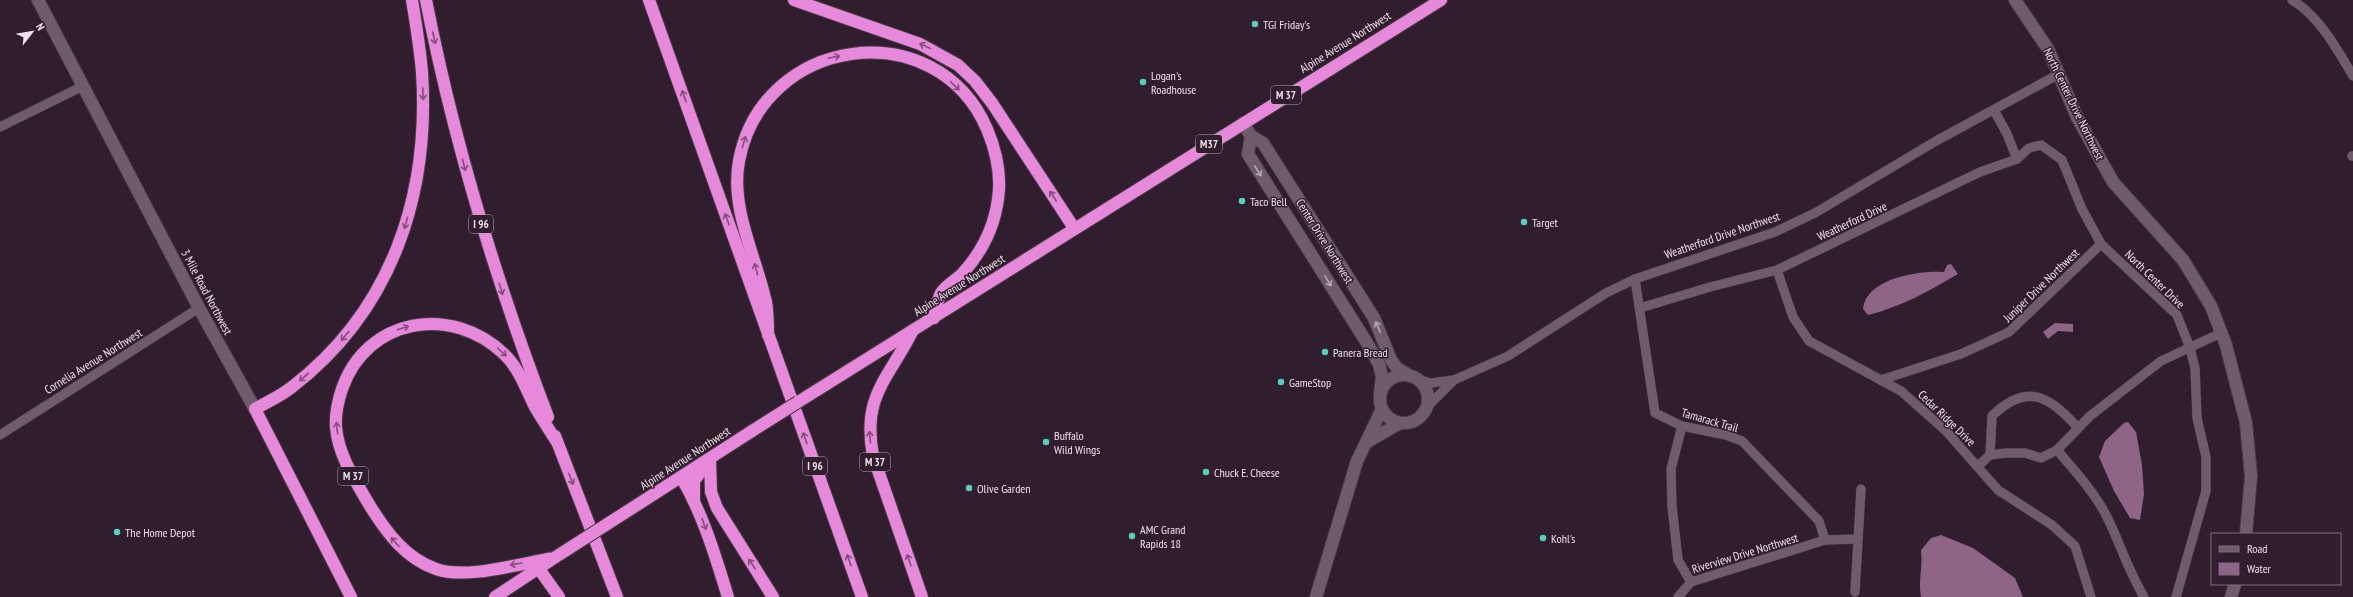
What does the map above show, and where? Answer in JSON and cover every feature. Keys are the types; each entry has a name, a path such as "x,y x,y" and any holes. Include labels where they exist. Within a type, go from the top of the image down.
{"highway":[{"path":"255,409 291,388 332,351 379,289 396,254 413,191 423,106 422,72 412,0"},
{"name":"I 96","path":"426,0 445,92 486,244 525,357 617,597"},
{"name":"I 96","path":"649,0 862,597"},
{"path":"794,0 920,44 958,65 975,80 992,103 1074,228"},
{"name":"Alpine Avenue Northwest","path":"495,597 838,376 934,318 1074,228 1441,0"},
{"path":"768,335 766,303 739,204 737,186 738,162 745,138 754,118 770,94 789,78 827,59 854,53 874,52 901,56 926,64 946,77 968,98 982,118 992,142 998,164 999,188 992,227 974,260 941,292 934,318"},
{"name":"M 37","path":"554,558 481,572 460,574 437,569 414,558 398,546 383,527 356,483 343,456 336,427 338,402 346,377 358,358 371,345 386,335 406,326 448,324 470,330 486,339 506,355 521,377 535,407 557,442"},
{"name":"M 37","path":"913,331 899,357 881,383 873,400 869,435 873,456 922,597"},
{"name":"3 Mile Road Northwest","path":"255,409 351,597"},
{"path":"694,499 694,481 710,459"},
{"path":"710,459 710,492 717,508 773,597"},
{"path":"681,477 694,499 728,597"},
{"path":"539,568 559,597"}],"street":[{"name":"3 Mile Road Northwest","path":"38,0 200,308 255,409"},
{"name":"North Center Drive Northwest","path":"2015,0 2048,49 2077,117 2113,182 2183,260 2211,306 2221,333 2246,423 2251,476 2246,533"},
{"path":"2292,0 2303,3 2332,41 2353,76"},
{"name":"Weatherford Drive Northwest","path":"1414,377 1431,383 1454,380 1508,356 1606,293 1634,279 1781,229 1815,213 1936,141 2059,74"},
{"path":"0,127 83,86"},
{"path":"1994,110 2007,134 2017,159"},
{"path":"1243,123 1251,136"},
{"name":"Center Drive Northwest","path":"1380,394 1382,377 1379,364 1248,154 1251,136 1263,142 1374,318 1391,360 1397,368 1414,377"},
{"name":"North Center Drive","path":"2017,159 2029,148 2042,145 2062,160 2082,209 2101,244 2176,315 2190,348 2195,368 2197,418 2206,457 2206,492 2176,597"},
{"name":"Weatherford Drive","path":"1640,308 1710,287 1777,270 1980,172 2017,159"},
{"name":"Juniper Drive Northwest","path":"1881,380 1961,354 2009,332 2101,244"},
{"name":"Cedar Ridge Drive","path":"1777,270 1793,317 1809,341 1900,391 1928,414 1978,466 1998,490 2052,525 2075,546 2091,597"},
{"name":"Tamarack Trail","path":"1634,279 1640,308 1655,413 1682,426 1726,435 1742,441 1819,520 1825,540"},
{"name":"Cornelia Avenue Northwest","path":"0,435 200,308"},
{"path":"1978,466 1990,455 2025,454 2041,458 2057,450 2090,416 2160,361 2221,333"},
{"path":"1316,597 1357,460 1382,409 1380,394 1388,381 1395,377 1414,377 1427,392 1426,408 1416,420 1400,423 1373,436 1366,442"},
{"name":"Weatherford Drive Northwest","path":"1426,408 1454,380"},
{"path":"1990,455 1992,416 2002,406 2019,397 2047,399 2062,410 2078,428"},
{"path":"1382,409 1393,420 1400,423"},
{"path":"1682,426 1671,469 1672,506 1678,560 1691,582"},
{"path":"2057,450 2081,478 2108,518 2129,572 2144,597"},
{"path":"1855,592 1861,489"},
{"name":"Riverview Drive Northwest","path":"1678,597 1691,582 1825,540 1857,539"},
{"path":"2231,597 2235,585"}],"water":[{"path":"1951,264 1958,274 1925,292 1892,308 1880,312 1868,315 1863,309 1866,298 1884,283 1909,275 1944,272 1947,265"},
{"path":"2055,323 2073,324 2073,332 2058,331 2048,339 2043,332"},
{"path":"2128,422 2136,432 2142,465 2144,494 2140,520 2130,518 2114,491 2099,457 2105,441 2124,423"},
{"path":"1941,535 1973,548 2015,578 2023,597 1921,597 1921,550 1931,538"}],"place":[{"name":"TGI Friday's","path":"1255,24"},
{"name":"Logan's Roadhouse","path":"1143,82"},
{"name":"Taco Bell","path":"1242,201"},
{"name":"Target","path":"1524,222"},
{"name":"Panera Bread","path":"1325,352"},
{"name":"GameStop","path":"1281,382"},
{"name":"Buffalo Wild Wings","path":"1046,442"},
{"name":"Chuck E. Cheese","path":"1206,472"},
{"name":"Olive Garden","path":"969,488"},
{"name":"The Home Depot","path":"117,532"},
{"name":"AMC Grand Rapids 18","path":"1132,536"},
{"name":"Kohl's","path":"1543,538"}]}
